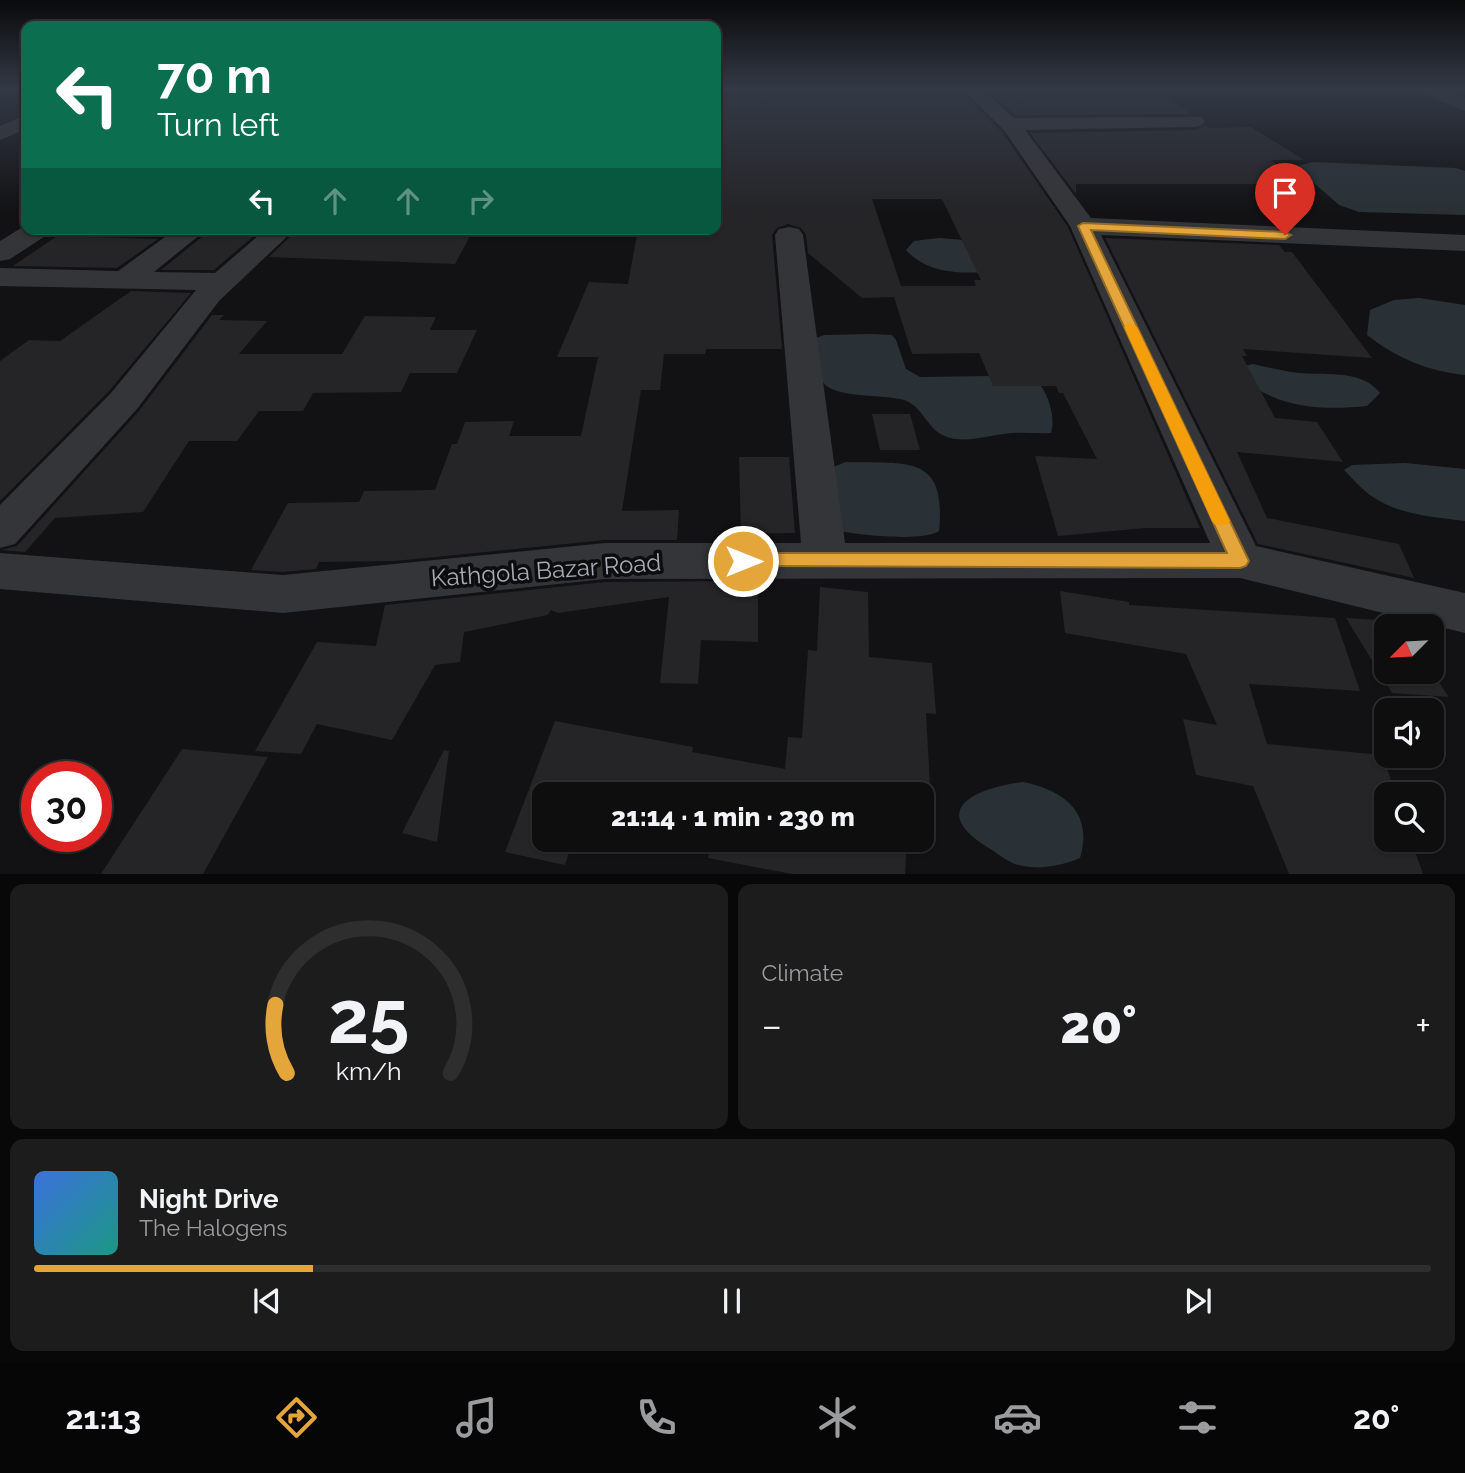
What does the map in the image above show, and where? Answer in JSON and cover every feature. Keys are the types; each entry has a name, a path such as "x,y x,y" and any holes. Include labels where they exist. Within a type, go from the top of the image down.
{"street":[{"path":"4,145 18,130"},
{"path":"1013,130 1083,226 1240,561"},
{"path":"1083,226 1465,243"},
{"path":"0,253 28,235"},
{"path":"124,280 186,235"},
{"path":"0,532 124,401 179,329 222,282 275,235"},
{"path":"789,235 825,560"},
{"path":"0,277 222,282"},
{"name":"Kathgola Bazar Road","path":"0,571 283,594 605,561 1240,561 1465,613"}],"shaded area":[{"path":"1313,162 1456,168 1465,171 1465,215 1359,212 1339,205 1298,169 1297,166"},
{"path":"939,238 964,240 1000,273 938,269 926,265 906,250 914,241"},
{"path":"1419,298 1465,305 1465,375 1413,362 1367,335 1370,310 1394,300"},
{"path":"824,335 892,335 906,369 920,377 994,376 1037,380 1050,405 1051,433 1013,433 956,439 939,433 910,402 836,391 828,387 818,372 814,339"},
{"path":"1253,364 1291,372 1351,376 1362,379 1380,393 1367,406 1323,408 1294,404 1254,387 1240,377 1235,368"},
{"path":"846,462 904,464 929,475 936,488 940,506 939,531 905,537 840,531 833,467"},
{"path":"1405,463 1465,469 1465,521 1394,508 1361,488 1344,470 1352,465"},
{"path":"1023,782 1051,791 1072,806 1083,828 1080,858 1048,867 1012,863 969,833 960,821 960,811 976,794"}],"building":[{"path":"721,130 1000,130 1068,227 1200,528 1145,528 1058,536 1035,456 1097,459 1063,393 1059,393 1056,386 993,386 979,353 912,354 894,297 862,298 808,253 806,235 801,228 788,224 777,228 772,235 782,349 706,349 705,354 664,354 660,390 641,390 622,511 679,510 677,540 605,540 395,561 319,562 316,569 283,572 251,570 288,503 359,502 364,491 435,490 452,444 457,444 465,422 514,421 509,436 581,436 598,357 557,357 589,282 628,284 637,235 721,235","holes":["872,199 942,199 981,280 974,280 976,286 901,286"]},
{"path":"1255,130 1304,160 1271,160 1302,184 1076,184 1076,194 1030,133"},
{"path":"255,235 214,270 161,270 203,236"},
{"path":"292,235 471,235 455,264 269,257"},
{"path":"57,236 158,239 117,268 13,266"},
{"path":"1105,238 1279,245 1285,252 1292,252 1372,358 1243,349 1247,356 1242,356 1275,418 1317,422 1343,462 1237,452 1267,518 1399,544 1414,578 1258,544"},
{"path":"131,291 191,293 109,391 0,501 0,361 29,340 60,341"},
{"path":"212,315 224,315 219,320 267,321 239,354 342,354 365,316 436,317 430,330 477,330 457,373 410,373 401,392 313,393 303,411 259,411 237,441 189,441 143,512 55,518 25,552 1,550 17,546 139,411"},
{"path":"872,414 910,414 920,450 880,450"},
{"path":"739,457 789,457 795,533 741,534"},
{"path":"758,581 758,642 701,640 698,684 660,683 669,597 558,613 551,610 548,615 464,632 460,662 435,665 392,740 317,724 301,754 255,751 317,642 376,646 385,605 605,582"},
{"path":"820,587 868,592 869,657 932,663 936,714 926,713 930,782 532,782 532,852 569,852 565,865 505,852 555,721 693,747 692,752 785,769 788,737 802,738 808,650 817,651"},
{"path":"1060,591 1129,602 1129,605 1335,618 1360,691 1249,684 1267,744 1374,754 1374,768 1387,768 1392,782 1374,782 1374,852 1415,852 1423,874 1289,874 1253,786 1196,775 1183,719 1217,725 1186,654 1065,633"},
{"path":"1346,618 1374,620 1374,664"},
{"path":"1386,684 1440,684 1449,697 1392,693"},
{"path":"182,749 268,757 203,874 101,874"},
{"path":"444,750 449,751 437,842 402,833"},
{"path":"709,852 906,852 905,874 792,874 708,858"}],"slow traffic":[{"path":"1130,327 1221,521"}],"route":[{"path":"743,561 1240,561 1083,226 1285,235"}]}
